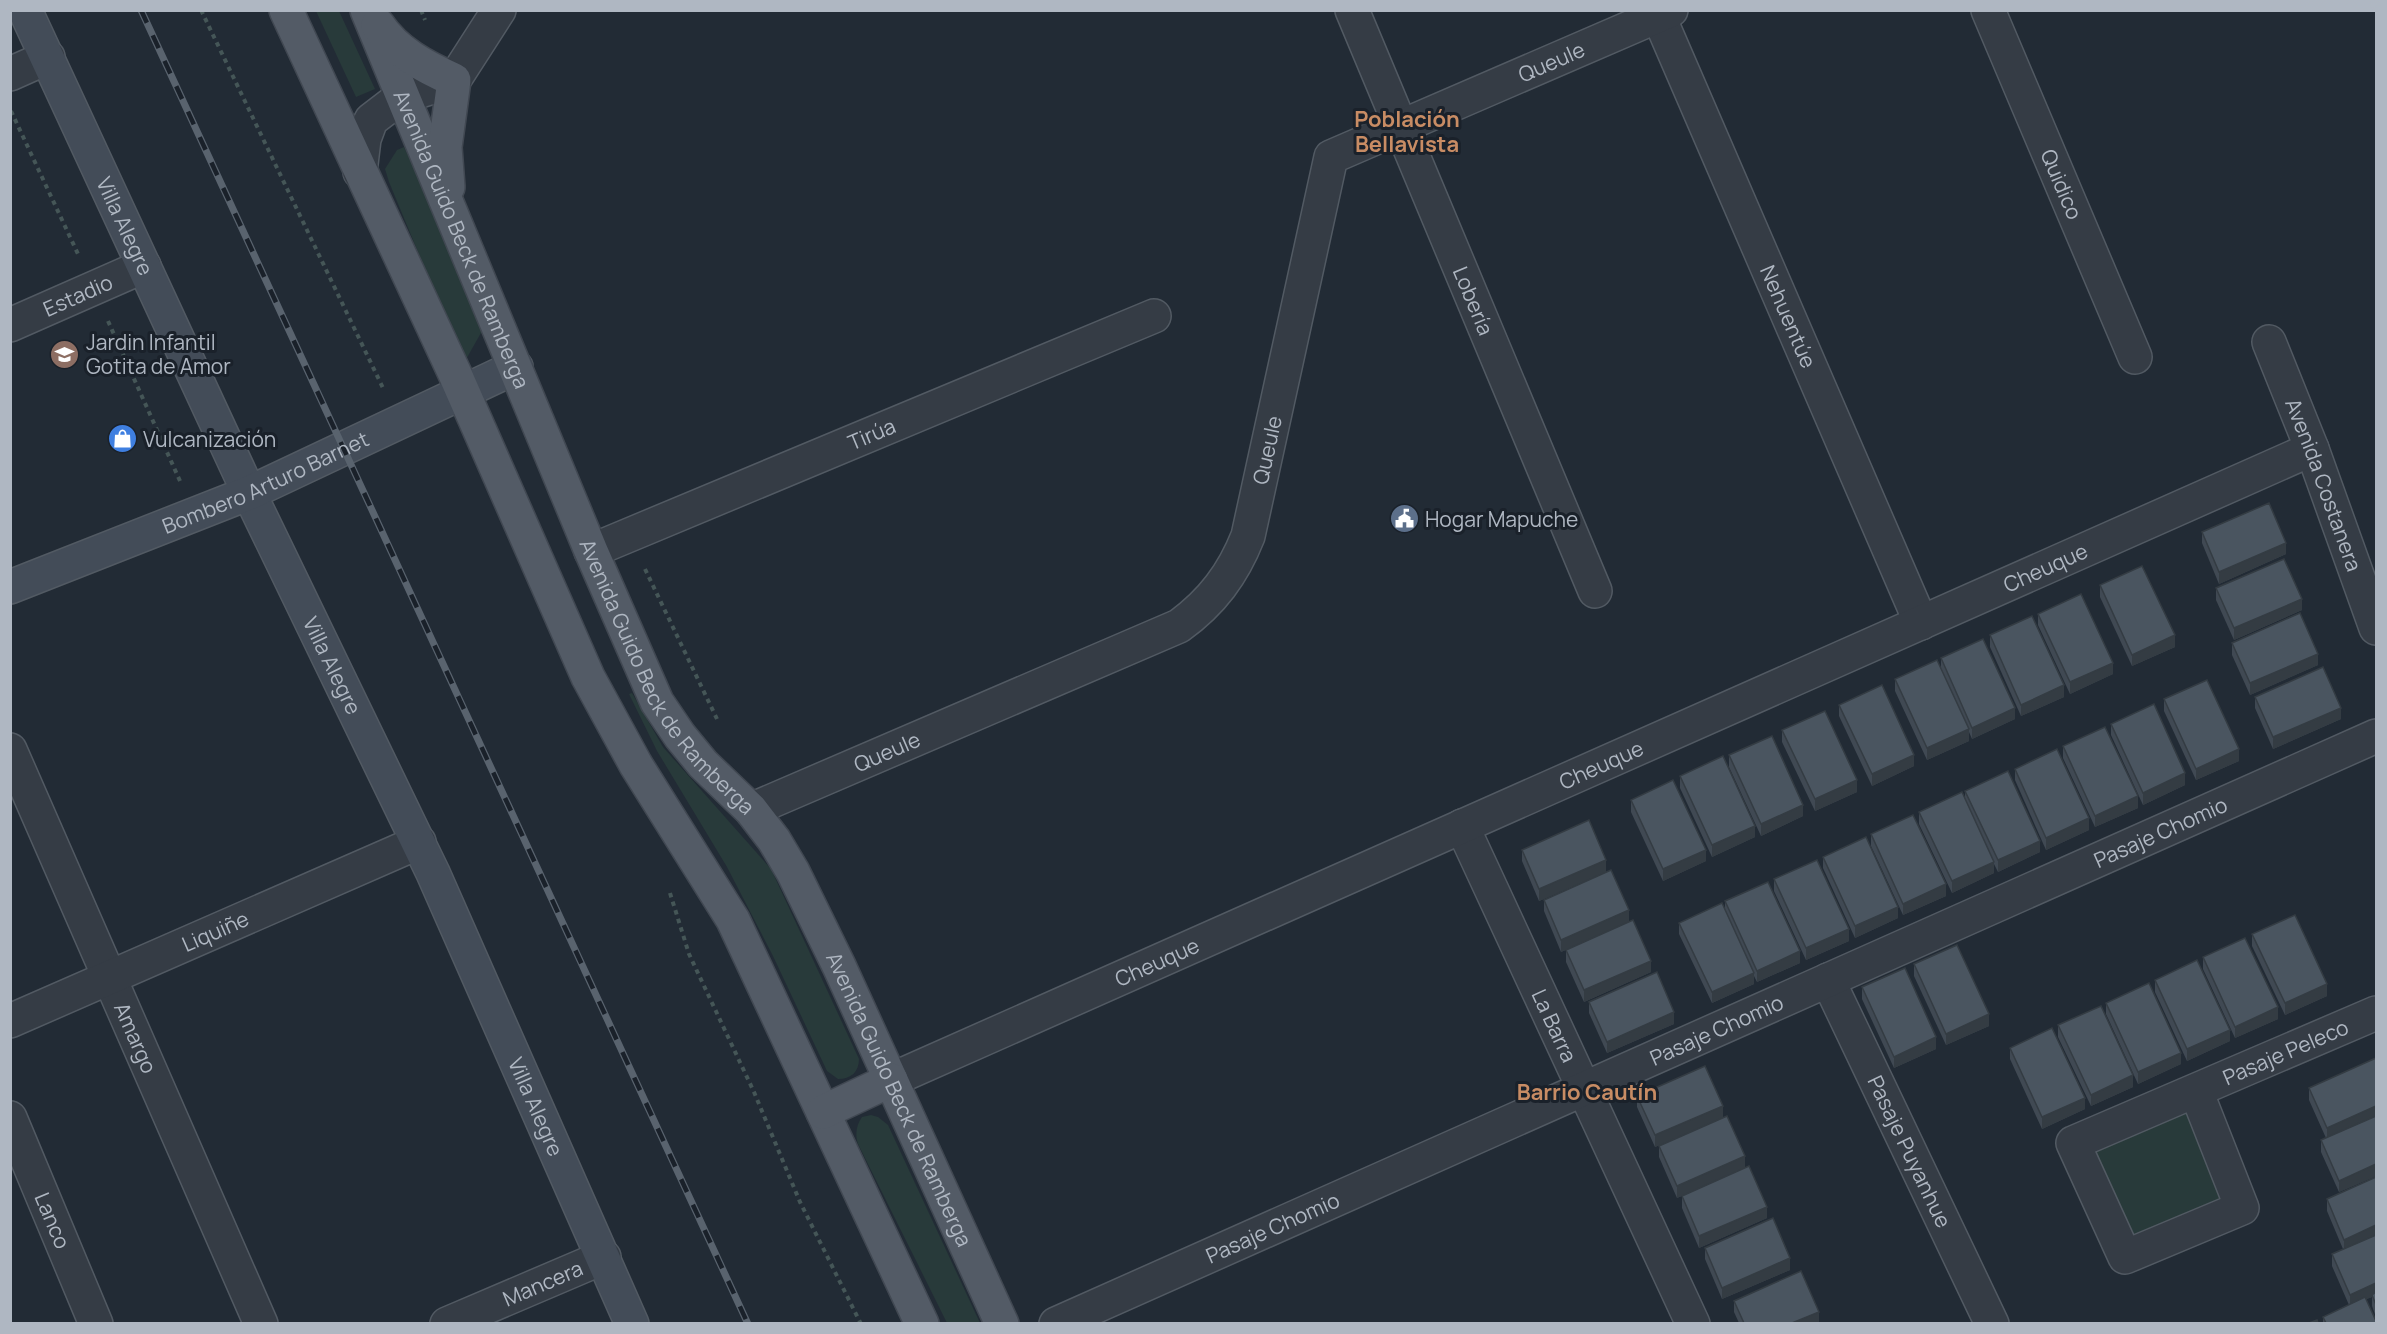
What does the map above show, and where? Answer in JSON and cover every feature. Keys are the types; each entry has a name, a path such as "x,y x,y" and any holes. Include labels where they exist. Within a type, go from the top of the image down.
{"main road":[{"name":"Villa Alegre","path":"25,10 249,493 419,842 632,1323"},
{"path":"286,10 463,393 588,677 636,765 733,920 922,1323"},
{"path":"368,10 381,29 402,51 426,68 454,80 445,147 452,219"},
{"name":"Avenida Guido Beck de Ramberga","path":"368,10 401,97 516,367 591,551 657,702 703,764 751,810 774,840 793,872 839,966 1002,1323"},
{"name":"Bombero Arturo Barnet","path":"10,587 249,493 516,367"},
{"path":"823,1112 891,1080"}],"street":[{"path":"360,172 364,139 371,120 401,97 454,80 499,10"},
{"name":"Lobería","path":"1352,10 1595,591"},
{"name":"Quidico","path":"1988,10 2135,357"},
{"name":"Queule","path":"751,810 1179,626 1197,613 1214,597 1239,558 1248,536 1331,157 1662,12"},
{"name":"Nehuentúe","path":"1662,12 1921,623"},
{"path":"10,74 48,57"},
{"name":"Estadio","path":"10,325 144,266"},
{"name":"Tirúa","path":"591,551 1154,316"},
{"name":"Avenida Costanera","path":"2268,342 2312,449 2376,628"},
{"name":"Cheuque","path":"891,1080 2312,449"},
{"name":"Pasaje Chomio","path":"1056,1323 2376,736"},
{"name":"Amargo","path":"10,750 261,1323"},
{"name":"La Barra","path":"1462,826 1693,1323"},
{"name":"Liquiñe","path":"10,1021 419,842"},
{"name":"Pasaje Puyanhue","path":"1828,980 1992,1323"},
{"name":"Pasaje Peleco","path":"2196,1091 2242,1208 2125,1257 2073,1143 2376,1013"},
{"name":"Lanco","path":"10,1118 96,1323"},
{"name":"Mancera","path":"447,1323 604,1257"}],"path":[{"path":"421,10 426,20"},
{"path":"629,535 719,721"}],"shaded area":[{"path":"316,11 339,11 375,89 356,97"},
{"path":"404,147 481,311 482,331 464,363 385,169 397,150"},
{"path":"632,693 663,747 771,869 859,1059 858,1068 850,1076 838,1079 827,1071 773,956 727,867 657,751 629,694"},
{"path":"2187,1104 2231,1203 2130,1247 2083,1147"},
{"path":"871,1115 878,1117 888,1125 980,1323 947,1323 858,1144 856,1134 858,1123 862,1117"}],"building":[{"path":"2269,503 2286,543 2219,572 2202,532"},
{"path":"2284,559 2302,599 2234,628 2216,588"},
{"path":"2142,566 2175,635 2132,655 2100,585"},
{"path":"2081,594 2113,663 2070,682 2038,614"},
{"path":"2300,613 2318,654 2250,683 2232,643"},
{"path":"2032,616 2064,685 2021,705 1990,635"},
{"path":"1983,639 2015,708 1972,728 1941,658"},
{"path":"1937,660 1969,729 1927,748 1895,679"},
{"path":"2323,667 2341,708 2273,737 2255,697"},
{"path":"2207,680 2239,749 2196,769 2164,699"},
{"path":"1882,685 1914,755 1872,774 1839,705"},
{"path":"2154,704 2185,773 2143,793 2111,724"},
{"path":"1825,711 1857,780 1815,799 1782,730"},
{"path":"2105,727 2138,796 2095,816 2063,746"},
{"path":"1772,736 1803,805 1761,824 1729,755"},
{"path":"2057,749 2089,818 2046,838 2015,769"},
{"path":"1723,756 1755,826 1712,845 1680,776"},
{"path":"2008,771 2040,841 1998,860 1965,791"},
{"path":"1673,780 1706,850 1663,869 1631,800"},
{"path":"1962,792 1994,862 1952,881 1919,812"},
{"path":"1913,815 1946,884 1903,904 1871,834"},
{"path":"1589,820 1606,860 1539,889 1522,850"},
{"path":"1866,837 1898,907 1855,926 1823,857"},
{"path":"1817,860 1849,929 1806,948 1774,879"},
{"path":"1611,870 1629,910 1561,940 1544,900"},
{"path":"1768,882 1800,951 1757,971 1725,901"},
{"path":"1722,903 1754,973 1712,992 1679,923"},
{"path":"2295,915 2327,984 2285,1003 2252,934"},
{"path":"1633,920 1651,961 1584,990 1566,950"},
{"path":"2245,938 2278,1007 2235,1027 2203,957"},
{"path":"1957,945 1989,1014 1946,1034 1914,964"},
{"path":"2197,960 2230,1030 2187,1049 2155,980"},
{"path":"1905,968 1936,1037 1894,1057 1862,987"},
{"path":"1657,972 1674,1012 1607,1042 1589,1002"},
{"path":"2149,983 2181,1053 2138,1072 2106,1003"},
{"path":"2101,1006 2133,1075 2091,1095 2058,1025"},
{"path":"2052,1028 2085,1098 2042,1117 2010,1048"},
{"path":"2376,1058 2376,1106 2327,1128 2309,1088"},
{"path":"1705,1066 1723,1106 1655,1135 1637,1096"},
{"path":"1727,1116 1745,1156 1677,1186 1659,1146"},
{"path":"2376,1116 2376,1164 2339,1181 2321,1140"},
{"path":"1749,1166 1767,1207 1699,1236 1682,1196"},
{"path":"2376,1177 2376,1225 2344,1240 2327,1199"},
{"path":"1773,1218 1790,1258 1722,1288 1705,1248"},
{"path":"2376,1235 2376,1283 2350,1295 2332,1254"},
{"path":"1801,1271 1819,1312 1792,1323 1744,1323 1734,1301"},
{"path":"2376,1292 2376,1305 2372,1295"},
{"path":"2365,1297 2376,1323 2326,1323 2323,1317"}],"railway":[{"path":"141,10 748,1324"}],"place":[{"name":"Jardin Infantil Gotita de Amor","path":"65,354"},
{"name":"Vulcanización","path":"122,439"},
{"name":"Hogar Mapuche","path":"1404,519"}],"district":[{"name":"Población Bellavista","path":"1407,132"},
{"name":"Barrio Cautín","path":"1587,1092"}]}
